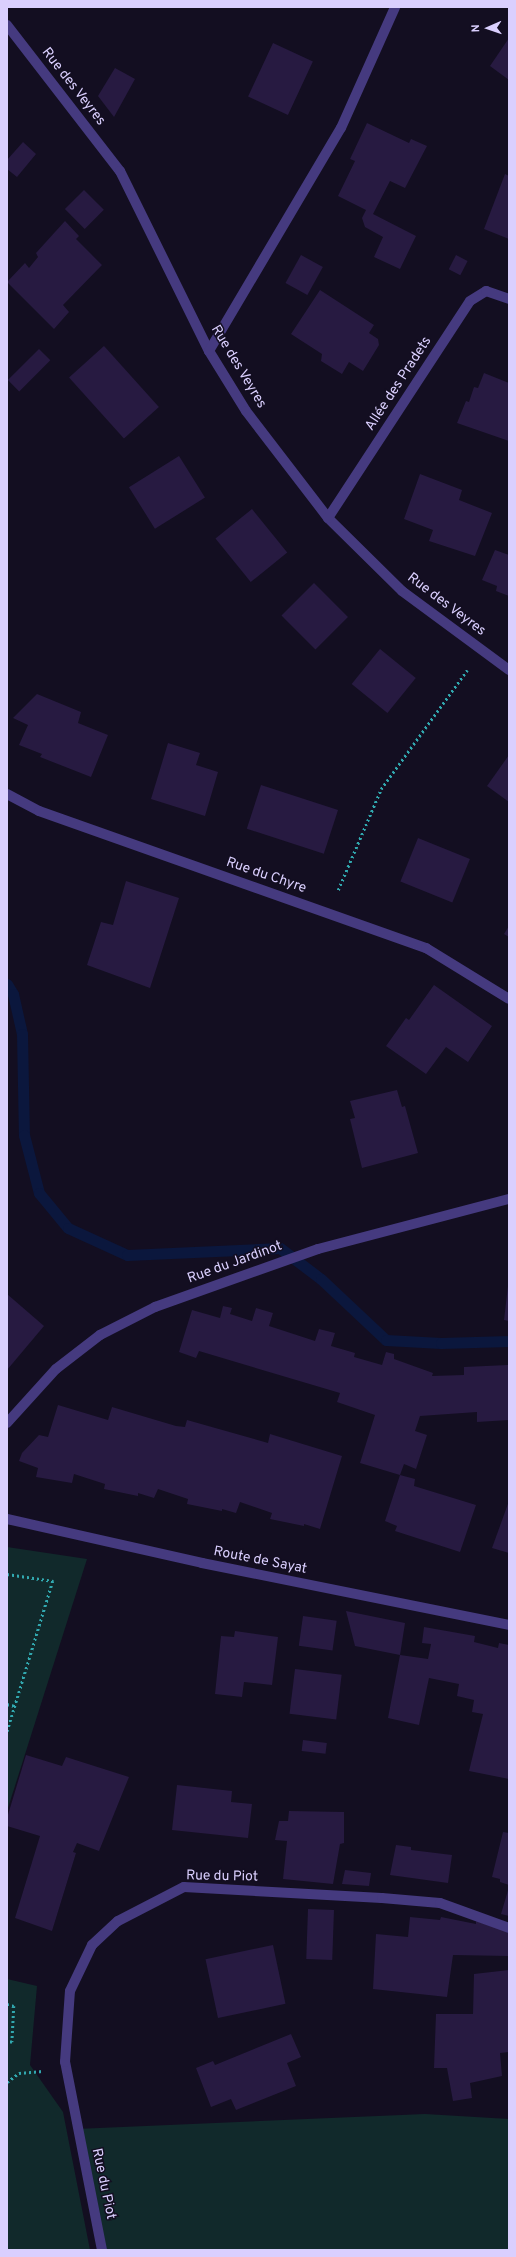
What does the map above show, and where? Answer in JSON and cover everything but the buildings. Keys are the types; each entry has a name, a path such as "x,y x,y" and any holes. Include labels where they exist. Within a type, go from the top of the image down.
{"street":[{"path":"209,350 341,128 395,7"},
{"name":"Rue des Veyres","path":"7,25 120,171 209,350 246,411 328,518 402,591 509,670"},
{"name":"Allée des Pradets","path":"328,518 470,301 486,291 509,299"},
{"name":"Rue du Chyre","path":"7,794 39,811 426,948 509,999"},
{"name":"Rue du Jardinot","path":"7,1423 56,1369 100,1335 155,1307 277,1262 318,1249 509,1199"},
{"name":"Route de Sayat","path":"7,1519 202,1564 509,1625"},
{"name":"Rue du Piot","path":"102,2250 65,2062 70,1991 92,1945 118,1921 184,1887 382,1898 440,1903 509,1928"}],"path":[{"path":"328,913 382,789 481,650"},
{"path":"7,1574 53,1581 7,1732"},
{"path":"7,1704 15,1706"},
{"path":"7,2004 14,2006 12,2042 7,2042"},
{"path":"7,2082 19,2072"}],"green space":[{"path":"7,1547 87,1559 7,1811"},
{"path":"7,1979 37,1986 30,2065 63,2112 90,2250 7,2250"},
{"path":"425,2114 509,2119 509,2250 106,2250 76,2129"}],"waterway":[{"path":"7,984 13,994 22,1034 24,1135 39,1193 68,1228 127,1255 280,1248 321,1279 386,1340 441,1343 509,1341"}]}
